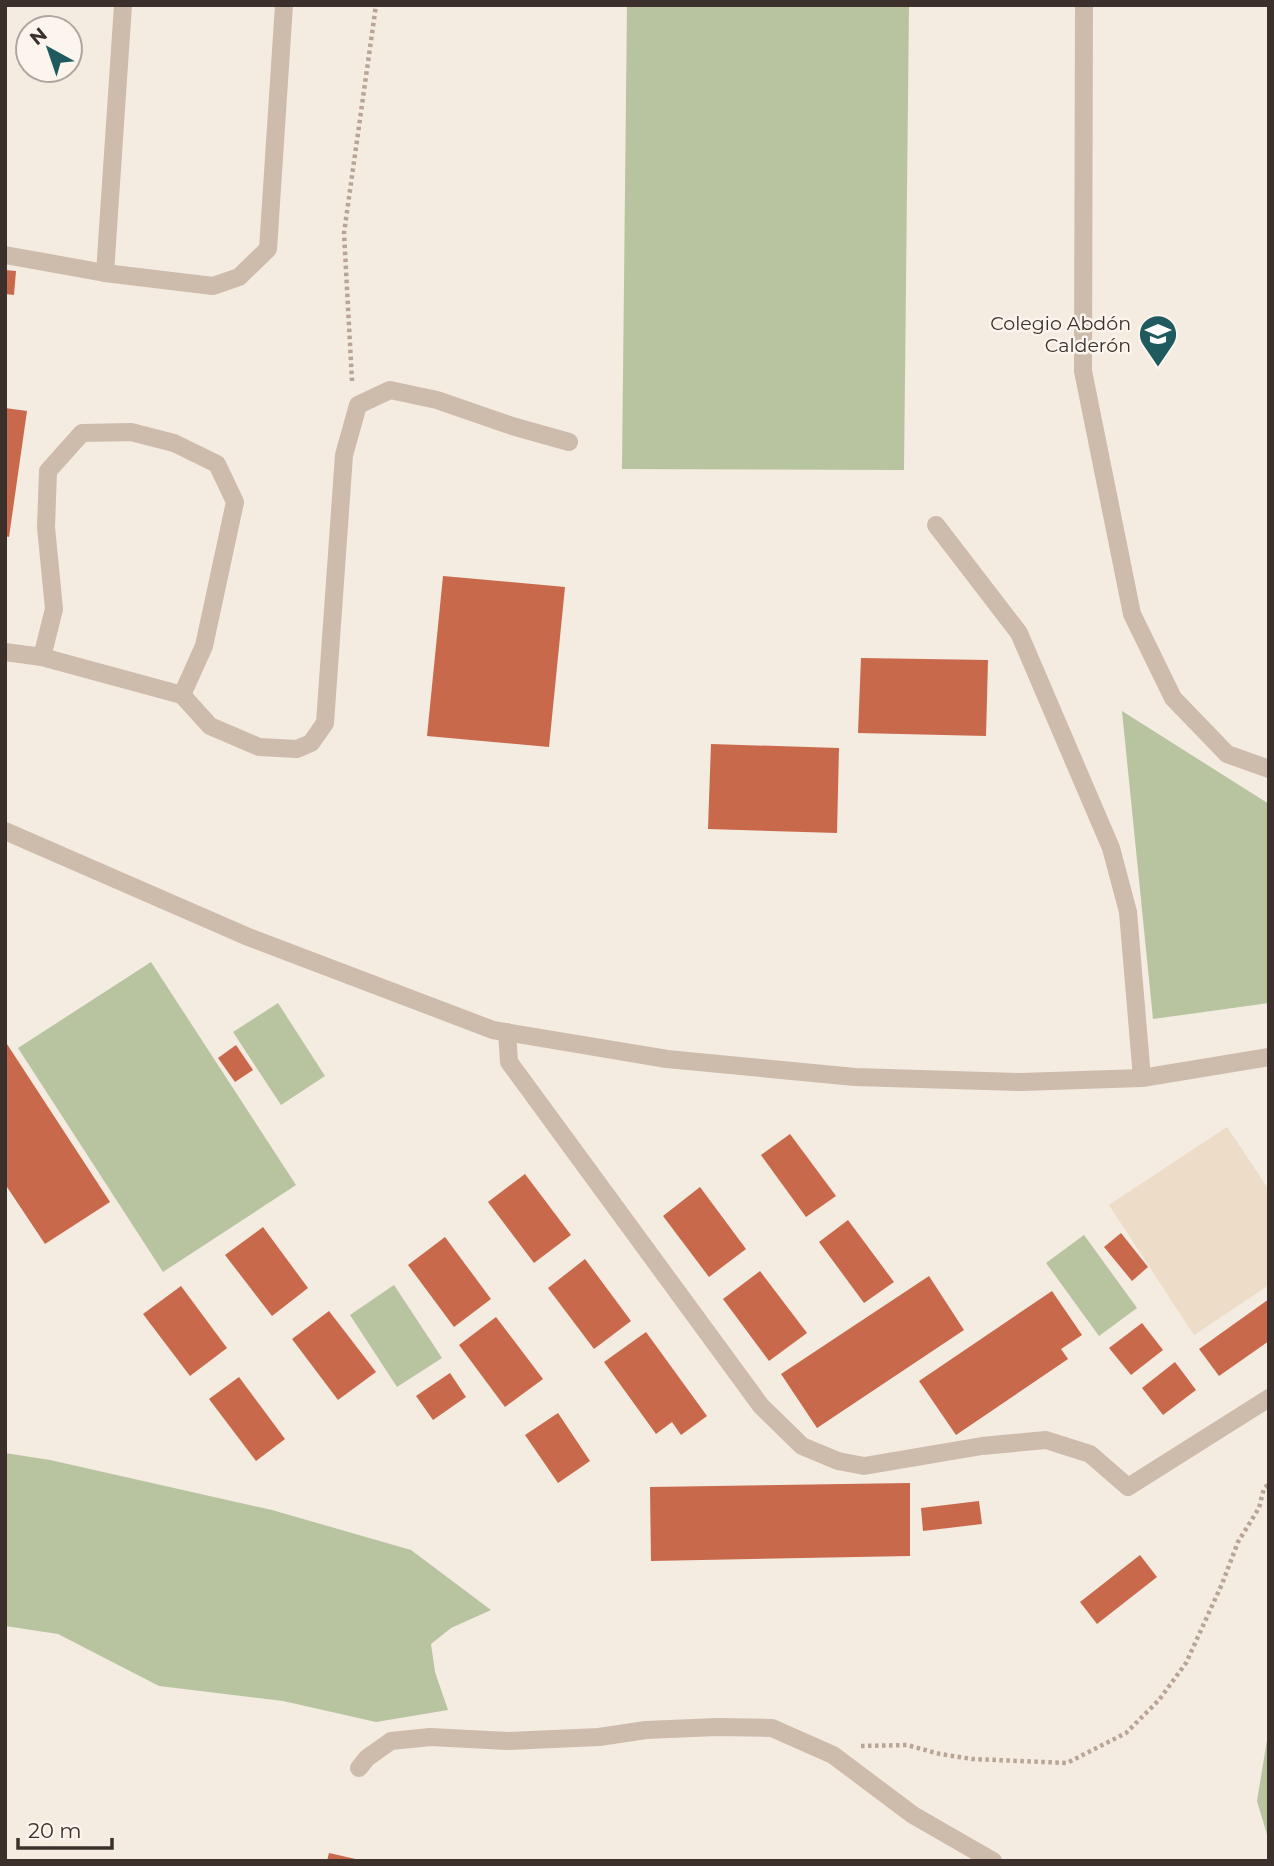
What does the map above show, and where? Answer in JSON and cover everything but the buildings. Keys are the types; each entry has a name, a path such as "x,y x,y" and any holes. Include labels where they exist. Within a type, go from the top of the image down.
{"street":[{"path":"105,274 123,5"},
{"path":"5,255 105,274 213,286 239,277 268,249 284,5"},
{"path":"1084,5 1083,371 1132,614 1173,698 1227,754 1269,769"},
{"path":"5,652 42,657 182,695 210,726 259,747 297,749 311,743 325,723 344,455 358,405 390,390 437,400 569,442"},
{"path":"42,657 54,609 46,527 48,471 82,433 131,432 174,443 217,464 235,502 204,646 182,695"},
{"path":"936,525 1019,634 1111,848 1128,912 1142,1079"},
{"path":"5,831 246,936 493,1030 667,1059 855,1077 1021,1082 1142,1079 1269,1058"},
{"path":"507,1032 509,1062 761,1406 802,1446 838,1461 864,1466 982,1446 1046,1440 1090,1454 1128,1487 1269,1398"},
{"path":"359,1768 391,1741 430,1737 508,1741 599,1737 646,1730 772,1728 833,1755 913,1815 993,1861"}],"path":[{"path":"358,405 351,377 344,233 376,5"},
{"path":"833,1755 862,1745 907,1745 972,1759 1067,1763 1126,1733 1159,1700 1186,1663 1238,1542 1259,1508 1264,1488 1269,1484"}],"green space":[{"path":"627,5 909,5 904,470 622,469"},
{"path":"1122,711 1269,804 1269,1003 1153,1019"},
{"path":"151,962 296,1185 163,1272 18,1048"},
{"path":"278,1003 325,1076 281,1105 233,1032"},
{"path":"1084,1235 1137,1308 1099,1336 1046,1263"},
{"path":"394,1285 442,1358 397,1387 350,1315"},
{"path":"5,1453 50,1460 272,1510 411,1550 491,1610 451,1628 431,1644 435,1672 448,1710 376,1722 283,1701 159,1686 58,1634 5,1626"},
{"path":"1269,1728 1269,1841 1257,1801"}],"shaded area":[{"path":"1227,1127 1269,1190 1269,1285 1194,1335 1109,1205"}],"place":[{"name":"Colegio Abdón Calderón","path":"1158,368"}]}
